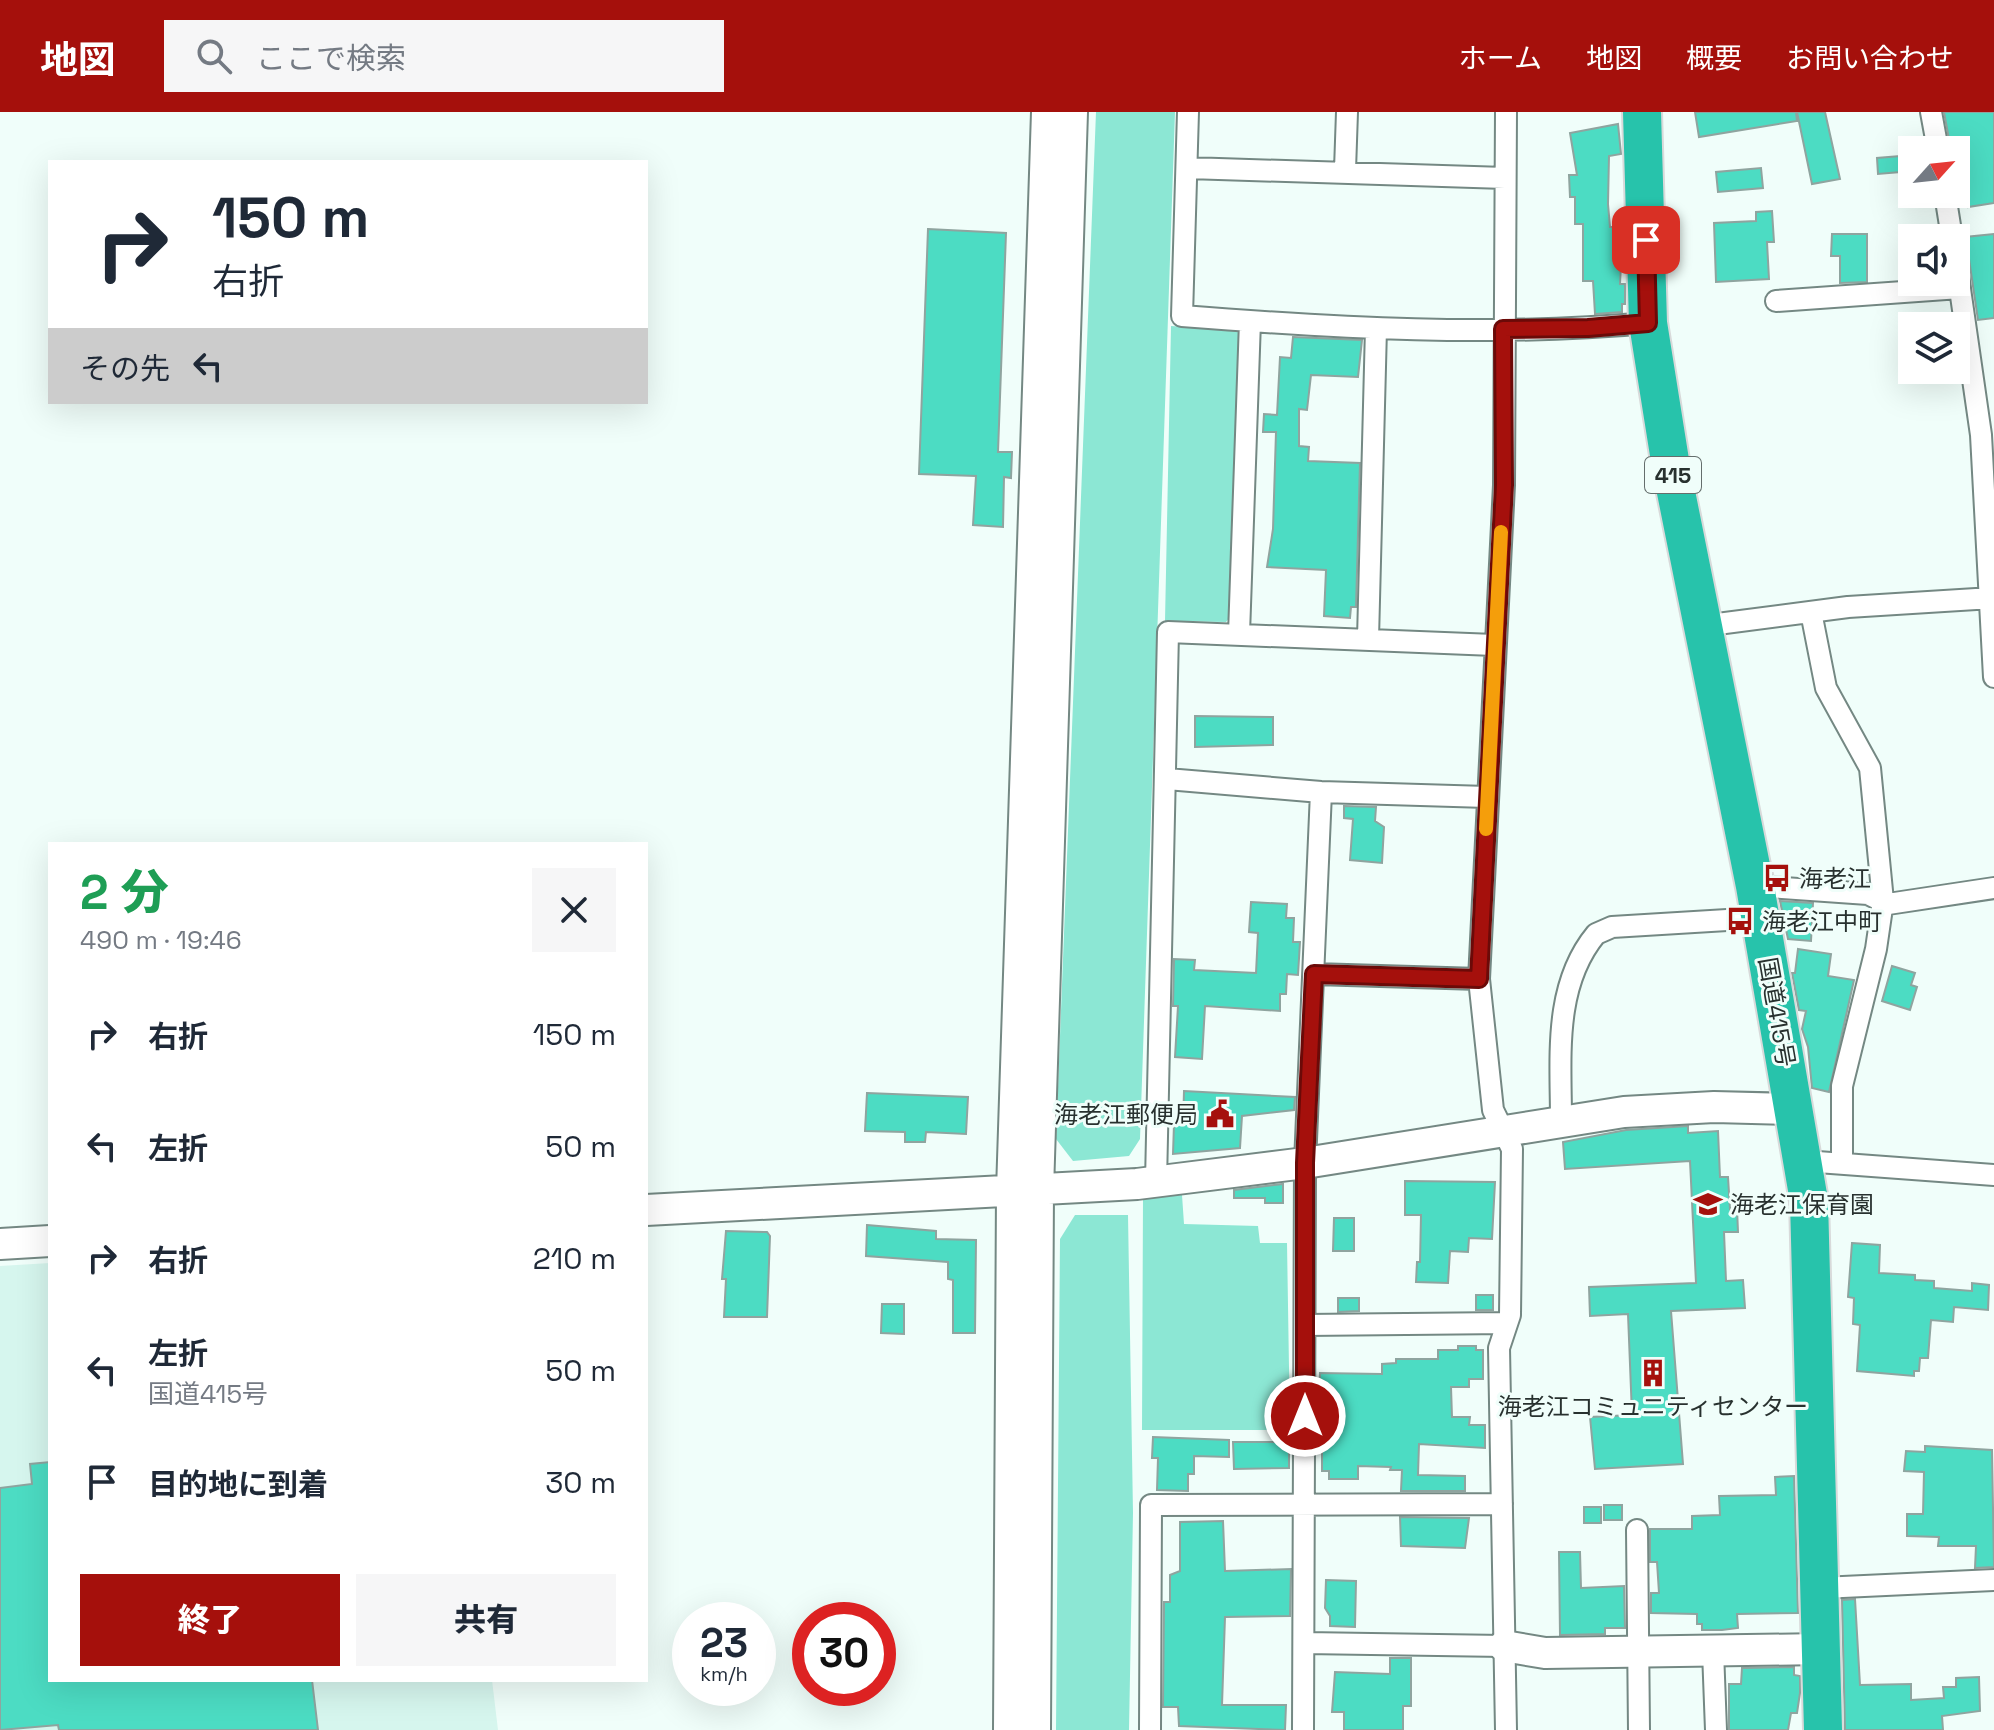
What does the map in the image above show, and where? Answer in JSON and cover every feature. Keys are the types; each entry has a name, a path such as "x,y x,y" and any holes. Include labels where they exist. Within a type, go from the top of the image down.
{"highway":[{"name":"国道415号","path":"1642,112 1648,323 1702,626 1758,902 1809,1201 1823,1730"}],"street":[{"path":"1009,1730 1025,1190 1047,112"},
{"path":"1035,1730 1025,1190 1072,112"},
{"path":"1188,112 1182,316 1376,328 1516,328 1648,323"},
{"path":"1345,170 1347,112"},
{"path":"1506,112 1505,178 1516,328 1494,645 1479,979 1493,1110 1512,1149 1507,1323 1499,1348 1502,1504 1515,1648 1506,1730"},
{"path":"1931,112 1935,136"},
{"path":"1188,168 1345,170 1505,178"},
{"path":"1776,301 1898,292"},
{"path":"1961,296 1981,435 1994,677"},
{"path":"1239,634 1250,321"},
{"path":"1368,639 1376,328"},
{"path":"1702,626 1811,612 1992,598"},
{"path":"1811,612 1826,688 1870,768 1883,901 1876,949 1842,1086 1842,1162"},
{"path":"1156,1182 1168,632 1494,645"},
{"path":"1167,779 1321,792 1487,797"},
{"path":"1303,1730 1305,1163 1321,792"},
{"path":"1561,1121 1561,1019 1567,989 1596,934 1612,927 1758,902 1868,894 1888,904 1994,888"},
{"path":"1314,974 1479,979"},
{"path":"648,1210 1156,1182 1305,1163 1624,1112 1714,1107 1795,1109"},
{"path":"1804,1161 1994,1175"},
{"path":"0,1244 48,1241"},
{"path":"1305,1325 1507,1323"},
{"path":"1150,1730 1151,1505 1305,1507 1502,1504"},
{"path":"1637,1530 1639,1730"},
{"path":"1821,1588 1994,1580"},
{"path":"1305,1643 1515,1648 1545,1653 1822,1649"},
{"path":"1713,1651 1716,1730"}],"shaded area":[{"path":"48,1263 48,1682 492,1682 498,1730 0,1730 0,1266"}],"green space":[{"path":"1096,112 1175,112 1140,1139 1129,1156 1073,1161 1056,1139"},
{"path":"1171,326 1236,330 1243,337 1231,616 1226,622 1165,621"},
{"path":"1182,1195 1184,1224 1258,1226 1260,1243 1287,1243 1290,1430 1142,1430 1143,1197"},
{"path":"1075,1215 1128,1215 1133,1513 1129,1730 1056,1730 1060,1239"}],"building":[{"path":"1695,112 1796,112 1797,121 1699,137"},
{"path":"1797,112 1825,112 1840,179 1812,184"},
{"path":"1944,112 1994,112 1994,203 1970,207 1970,136 1948,136"},
{"path":"1618,124 1621,154 1609,156 1608,204 1610,227 1623,227 1620,284 1625,284 1625,304 1622,304 1622,312 1595,314 1593,281 1583,281 1583,224 1575,224 1575,197 1570,197 1569,175 1577,175 1570,133"},
{"path":"1898,156 1898,172 1878,174 1877,158"},
{"path":"1761,168 1763,188 1718,192 1716,172"},
{"path":"1772,211 1774,242 1767,242 1769,279 1716,282 1714,223 1756,221 1756,212"},
{"path":"928,229 1006,233 998,452 1012,452 1011,478 1004,477 1003,527 973,525 976,476 919,474"},
{"path":"1832,234 1867,234 1867,282 1840,283 1840,256 1831,256"},
{"path":"1994,234 1994,318 1978,320 1970,266 1970,236"},
{"path":"1293,337 1362,340 1358,377 1311,375 1307,410 1299,409 1299,446 1309,447 1308,461 1360,463 1356,607 1351,607 1350,618 1324,616 1326,570 1267,567 1273,529 1276,432 1263,432 1264,414 1277,415 1280,357 1291,358"},
{"path":"1195,716 1273,717 1273,745 1195,747"},
{"path":"1344,806 1376,807 1375,821 1384,827 1382,863 1350,860 1353,819 1344,818"},
{"path":"1780,901 1813,903 1811,941 1788,939"},
{"path":"1251,902 1287,904 1286,918 1294,918 1293,942 1300,942 1298,975 1287,974 1286,994 1280,994 1280,1011 1205,1006 1202,1059 1175,1057 1178,1006 1173,1006 1174,959 1195,960 1194,970 1256,973 1258,933 1249,932"},
{"path":"1798,949 1831,954 1828,976 1854,980 1829,1092 1812,1088 1808,1047 1802,1029 1806,1011 1799,1010 1792,973 1795,973"},
{"path":"1892,966 1915,973 1911,985 1917,987 1910,1010 1882,1001"},
{"path":"1184,1091 1295,1097 1294,1110 1242,1116 1240,1148 1173,1154 1174,1124 1183,1125"},
{"path":"867,1093 968,1097 966,1134 926,1132 925,1142 905,1142 905,1132 865,1131"},
{"path":"1688,1126 1688,1133 1718,1131 1720,1177 1728,1177 1730,1209 1737,1208 1738,1232 1724,1232 1726,1281 1743,1280 1745,1308 1671,1311 1683,1464 1595,1469 1590,1417 1632,1415 1628,1314 1590,1316 1589,1287 1696,1283 1690,1161 1565,1169 1563,1142 1626,1130"},
{"path":"1405,1181 1495,1182 1492,1239 1469,1238 1468,1252 1450,1251 1448,1283 1416,1282 1417,1262 1420,1262 1421,1215 1405,1215"},
{"path":"1283,1184 1283,1203 1265,1203 1265,1198 1234,1198 1234,1190"},
{"path":"1334,1218 1354,1218 1354,1251 1333,1251"},
{"path":"867,1225 936,1231 936,1239 976,1240 975,1333 953,1333 953,1280 948,1279 948,1262 866,1256"},
{"path":"726,1231 767,1232 770,1236 767,1317 724,1317 726,1279 722,1279"},
{"path":"1852,1243 1880,1245 1879,1273 1915,1275 1915,1280 1934,1281 1934,1288 1972,1291 1972,1283 1989,1285 1988,1310 1954,1307 1953,1322 1931,1320 1928,1358 1920,1358 1919,1371 1914,1371 1914,1376 1857,1371 1860,1325 1853,1324 1854,1298 1848,1297"},
{"path":"1476,1295 1493,1295 1493,1310 1476,1310"},
{"path":"1338,1298 1359,1298 1359,1311 1338,1312"},
{"path":"882,1304 904,1304 904,1334 881,1333"},
{"path":"1458,1346 1476,1346 1476,1350 1483,1350 1483,1379 1469,1379 1469,1387 1451,1387 1452,1417 1470,1417 1469,1425 1485,1425 1485,1448 1419,1444 1418,1475 1465,1476 1465,1491 1401,1491 1402,1470 1390,1470 1391,1467 1358,1466 1358,1479 1329,1479 1329,1471 1322,1471 1322,1439 1317,1438 1320,1373 1382,1374 1382,1364 1396,1363 1396,1359 1438,1359 1438,1350 1458,1350"},
{"path":"1153,1437 1229,1440 1229,1457 1194,1456 1194,1474 1188,1474 1188,1491 1157,1490 1158,1458 1152,1458"},
{"path":"1233,1442 1289,1442 1289,1468 1234,1469"},
{"path":"1925,1446 1992,1450 1994,1567 1975,1568 1976,1546 1938,1546 1939,1537 1907,1536 1907,1514 1923,1514 1924,1472 1904,1471 1906,1451 1925,1452"},
{"path":"48,1462 48,1682 312,1682 318,1730 59,1730 58,1725 0,1730 0,1488 32,1484 30,1464"},
{"path":"1794,1476 1798,1613 1737,1614 1738,1628 1702,1630 1702,1624 1697,1624 1697,1614 1651,1613 1651,1593 1659,1593 1657,1562 1650,1562 1650,1529 1692,1529 1692,1516 1720,1515 1719,1496 1776,1495 1775,1477"},
{"path":"1604,1505 1622,1505 1622,1520 1604,1520"},
{"path":"1584,1507 1601,1507 1601,1523 1584,1523"},
{"path":"1400,1517 1469,1518 1465,1548 1401,1546"},
{"path":"1223,1521 1225,1571 1291,1569 1290,1616 1225,1617 1222,1705 1286,1705 1285,1730 1179,1726 1178,1707 1163,1707 1164,1602 1170,1602 1170,1575 1180,1571 1180,1522"},
{"path":"1559,1552 1580,1552 1581,1588 1624,1586 1625,1628 1605,1628 1605,1634 1560,1635"},
{"path":"1326,1580 1356,1581 1355,1627 1330,1626 1330,1616 1325,1608"},
{"path":"1855,1599 1860,1685 1911,1684 1911,1700 1944,1698 1943,1687 1956,1687 1956,1678 1979,1677 1980,1711 1942,1716 1943,1730 1845,1730 1842,1600"},
{"path":"1390,1658 1411,1658 1411,1706 1403,1706 1403,1730 1344,1730 1344,1712 1332,1712 1335,1672 1390,1674"},
{"path":"1794,1667 1794,1675 1800,1676 1800,1693 1797,1713 1791,1713 1788,1730 1729,1730 1729,1684 1741,1684 1742,1668"}],"slow traffic":[{"path":"1486,829 1501,532"}],"place":[{"name":"海老江","path":"1777,878"},
{"name":"海老江中町","path":"1740,921"},
{"name":"海老江郵便局","path":"1220,1114"},
{"name":"海老江保育園","path":"1708,1204"},
{"name":"海老江コミュニティセンター","path":"1653,1373"}],"route":[{"path":"1305,1416 1305,1163 1314,974 1479,979 1504,485 1503,329 1588,328 1648,323 1646,240"}]}
